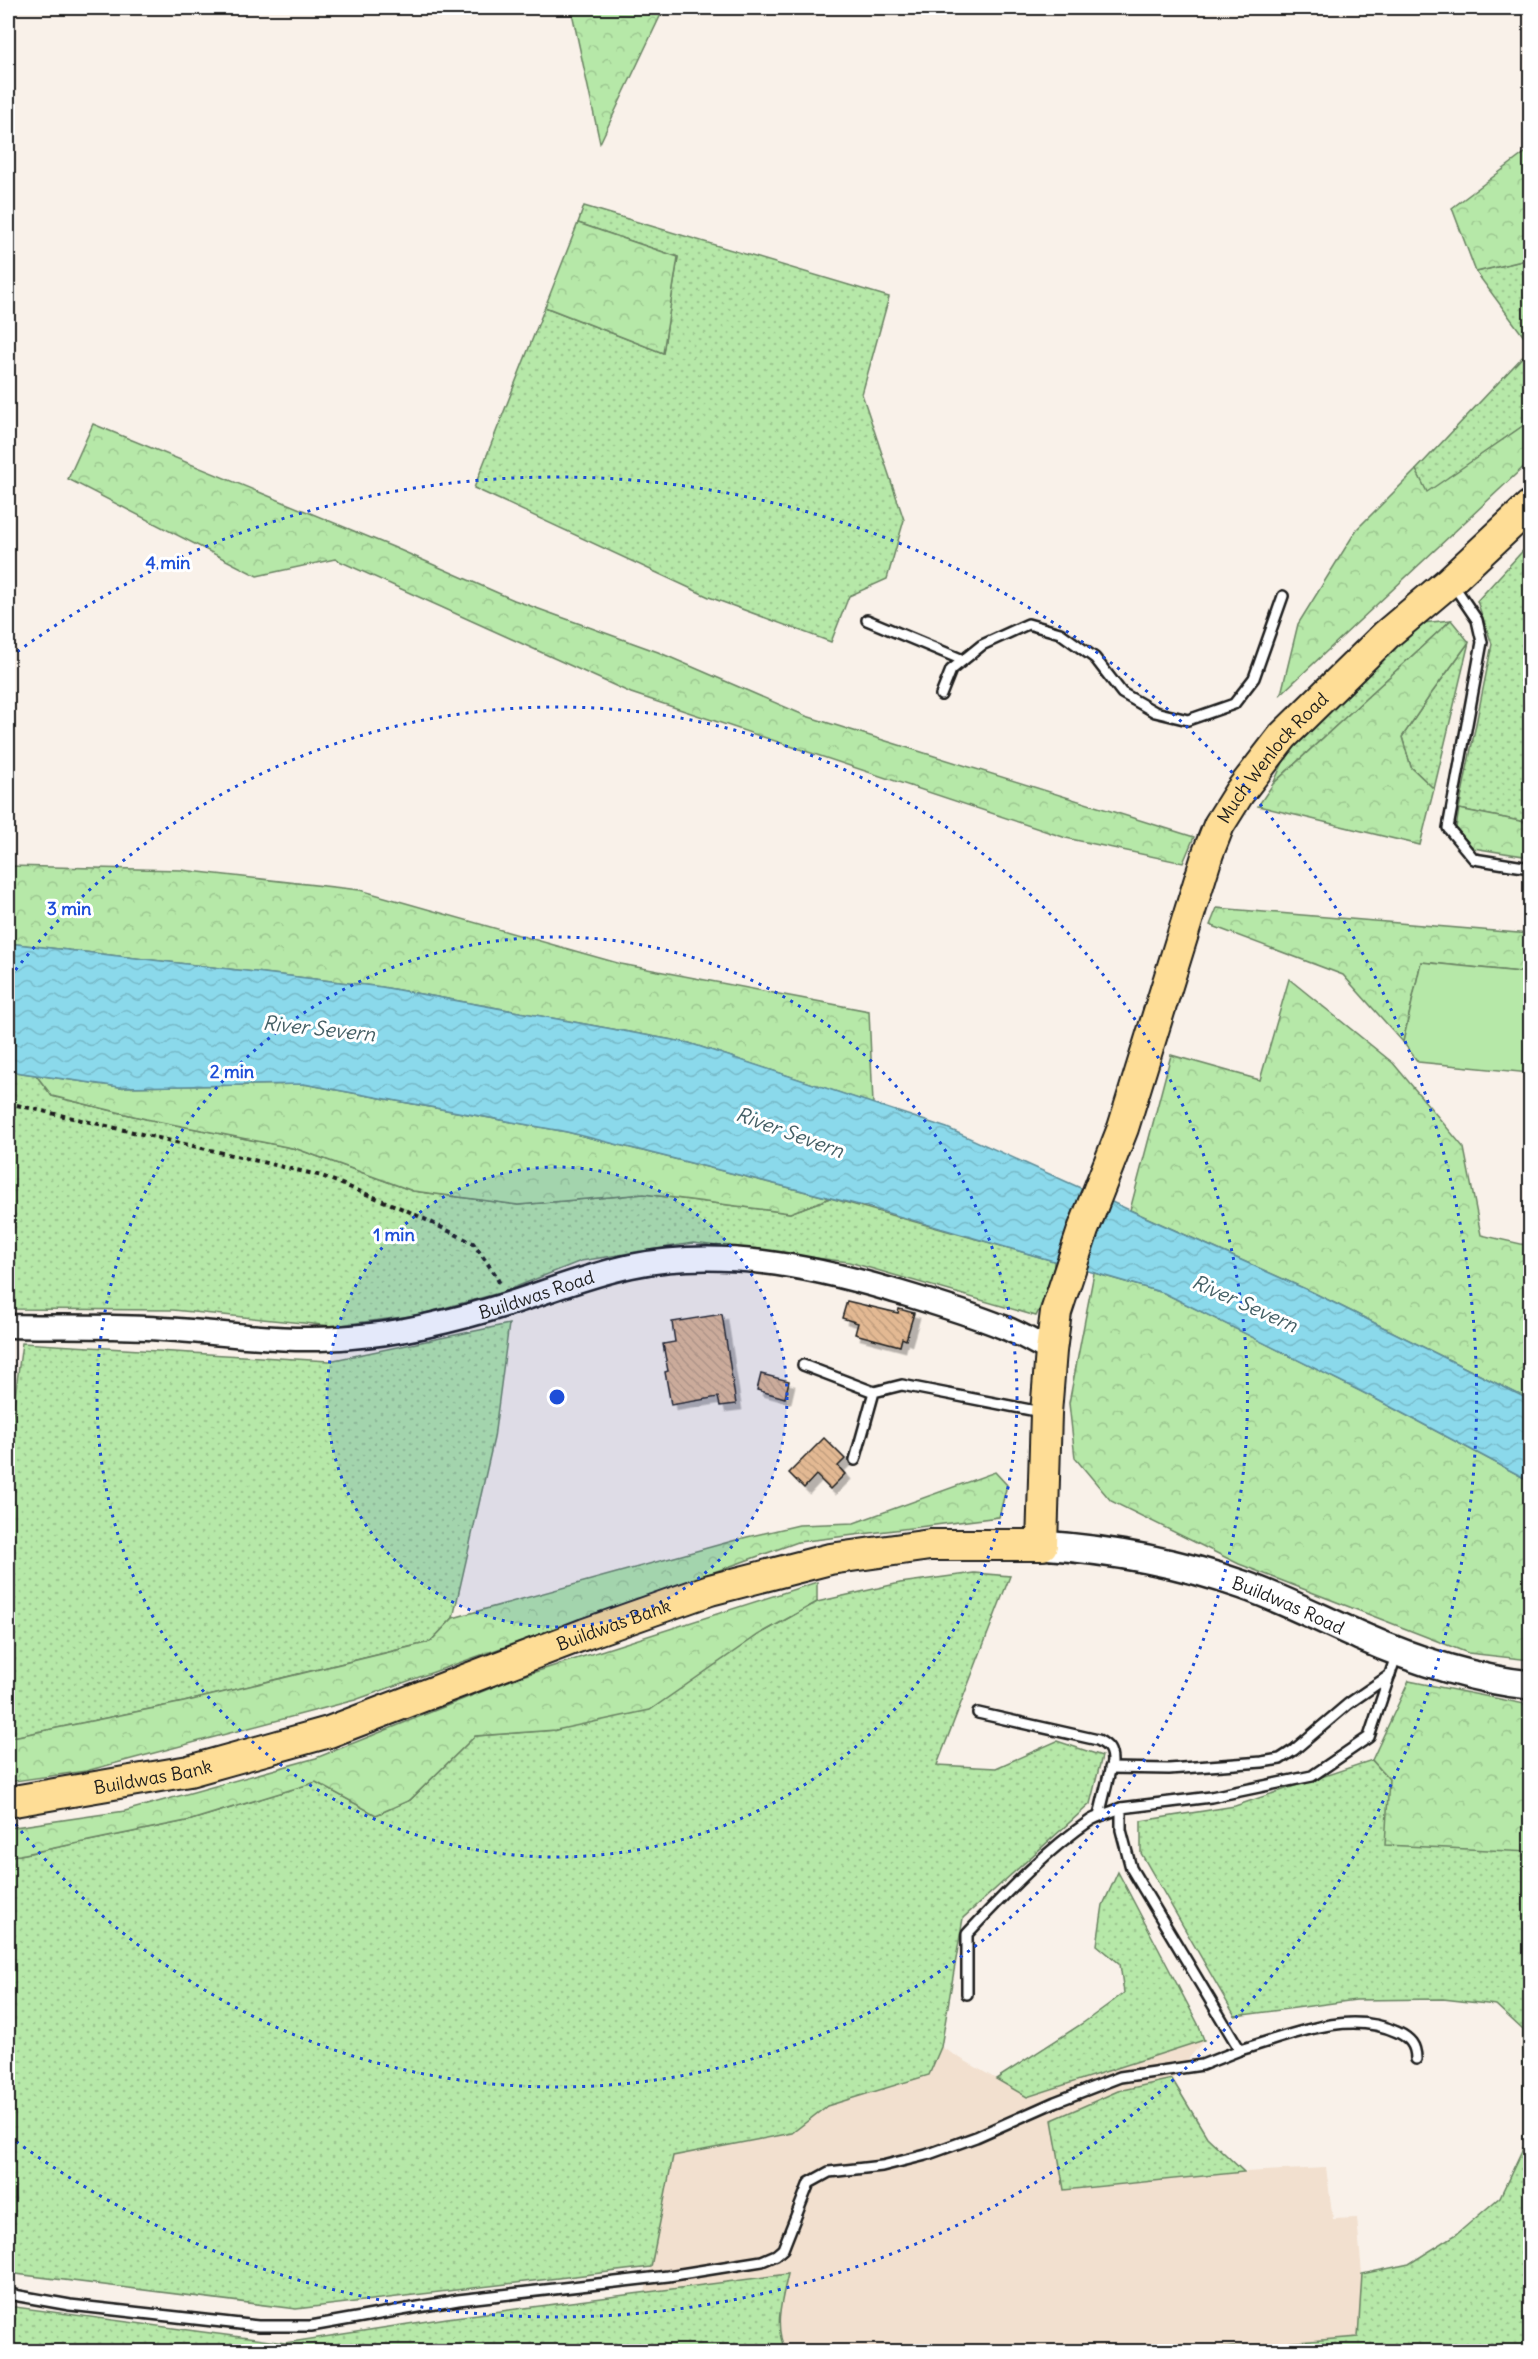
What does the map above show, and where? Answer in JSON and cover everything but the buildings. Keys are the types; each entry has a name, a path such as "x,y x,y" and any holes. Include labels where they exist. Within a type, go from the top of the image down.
{"main road":[{"name":"Much Wenlock Road","path":"1051,1350 1056,1312 1083,1230 1123,1128 1208,853 1220,825 1239,793 1283,736 1386,635 1450,581 1530,506"},
{"path":"1042,1545 1046,1413 1051,1350"},
{"name":"Buildwas Bank","path":"8,1802 189,1771 329,1732 585,1634 710,1590 830,1558 930,1545 1042,1545"},
{"name":"Buildwas Road","path":"1042,1545 1089,1549 1190,1569 1264,1594 1394,1663 1438,1666 1496,1681 1530,1685"}],"street":[{"name":"Buildwas Road","path":"8,1326 147,1328 297,1339 348,1338 393,1333 447,1322 508,1304 581,1278 633,1266 681,1259 722,1257 762,1260 847,1278 938,1304 1004,1327 1051,1350"}],"lane":[{"path":"1450,581 1477,620 1482,642 1448,828 1474,859 1530,868"},
{"path":"941,695 951,670 963,660 982,645 1028,624 1060,633 1095,658 1122,693 1155,712 1188,720 1234,704 1254,678 1283,596"},
{"path":"867,620 963,660"},
{"path":"803,1365 874,1392 902,1385 1046,1413"},
{"path":"855,1460 874,1392"},
{"path":"1110,1768 1169,1769 1262,1762 1280,1758 1301,1744 1394,1663"},
{"path":"967,1994 967,1934 1019,1880 1093,1819 1121,1808 1211,1797 1312,1776 1369,1737 1394,1663"},
{"path":"978,1713 1098,1740 1108,1746 1112,1753 1099,1816"},
{"path":"1121,1808 1121,1830 1131,1868 1240,2050"},
{"path":"8,2294 70,2305 247,2325 311,2326 458,2301 668,2276 762,2261 776,2256 783,2249 809,2183 829,2172 882,2166 926,2155 976,2137 1055,2102 1120,2077 1202,2065 1240,2050 1317,2027 1366,2024 1392,2030 1409,2039 1416,2049 1416,2060"}],"path":[{"path":"8,1103 322,1176 408,1211 473,1243 495,1274 508,1304"}],"shaded area":[{"path":"1204,2040 1172,2079 1118,2091 1064,2190 1244,2172 1326,2168 1333,2219 1357,2218 1362,2274 1359,2337 1185,2352 786,2351 780,2340 780,2306 788,2275 645,2293 673,2156 792,2133 826,2106 929,2075 941,2047 1027,2097"}],"green space":[{"path":"571,8 664,8 600,143"},
{"path":"1530,149 1530,259 1476,272 1452,208"},
{"path":"584,206 889,297 862,394 904,520 887,579 849,596 831,642 709,597 474,488 545,307 663,353 678,257 578,223"},
{"path":"578,223 678,257 663,353 545,307"},
{"path":"1530,259 1530,345 1476,272"},
{"path":"1530,349 1530,421 1427,493 1416,470"},
{"path":"1530,421 1530,461 1281,694 1298,624 1357,529 1416,470 1427,492"},
{"path":"93,424 393,547 514,600 658,652 806,716 1194,837 1183,863 1066,838 631,693 335,559 257,576 68,479"},
{"path":"1530,543 1530,823 1459,809 1492,644 1477,601"},
{"path":"1451,620 1273,784 1286,756 1332,707 1422,623"},
{"path":"1451,620 1469,642 1402,737 1411,767 1434,789 1420,845 1258,806 1273,784"},
{"path":"1469,642 1434,789 1411,767 1402,737"},
{"path":"1459,809 1530,823 1530,857 1473,848 1456,828"},
{"path":"8,866 181,870 360,890 621,964 869,1011 873,1104 689,1043 382,987 8,943"},
{"path":"1217,908 1530,934 1530,973 1421,962 1403,1042 1343,975 1210,925"},
{"path":"1421,962 1530,973 1530,1073 1418,1062 1403,1042"},
{"path":"1289,979 1393,1063 1464,1148 1481,1235 1530,1246 1530,1400 1312,1292 1130,1210 1171,1055 1260,1080"},
{"path":"8,1071 36,1075 52,1096 146,1119 297,1149 413,1191 518,1205 644,1194 790,1213 830,1198 1054,1261 1053,1281 1036,1316 849,1262 693,1243 581,1261 503,1292 418,1315 333,1326 173,1310 8,1309"},
{"path":"36,1075 120,1087 304,1084 567,1132 830,1198 790,1213 644,1194 518,1205 413,1191 297,1149 146,1119 52,1096"},
{"path":"1094,1273 1164,1293 1372,1397 1530,1481 1530,1660 1468,1653 1239,1564 1111,1501 1075,1458 1069,1403"},
{"path":"509,1324 494,1438 453,1618 430,1642 184,1702 8,1738 8,1450 22,1343 329,1361"},
{"path":"995,1472 1007,1485 999,1517 798,1542 355,1700 86,1771 8,1782 8,1738 184,1702 430,1642 453,1618 747,1537 799,1525 854,1523"},
{"path":"974,1573 1010,1576 937,1765 996,1768 1057,1741 1102,1756 1090,1804 963,1918 941,2047 929,2075 827,2106 792,2133 673,2156 651,2267 296,2309 8,2273 8,1856 191,1820 316,1782 376,1815 410,1800 475,1736 556,1730 758,1635 817,1602 900,1583"},
{"path":"817,1582 817,1602 758,1635 650,1710 556,1730 475,1736 410,1800 376,1815 316,1782 191,1820 8,1856 8,1828 125,1811 316,1758 516,1678"},
{"path":"1409,1681 1530,1705 1530,1852 1385,1845 1389,1779 1372,1760"},
{"path":"1372,1760 1389,1779 1530,1852 1530,2351 1185,2351 1358,2337 1362,2274 1409,2264 1457,2234 1500,2197 1524,2146 1523,2030 1496,2005 1443,1999 1356,2000 1235,2016 1141,1853 1141,1821 1235,1806"},
{"path":"1118,1872 1198,2024 1204,2040 1027,2097 996,2079 1083,2023 1124,1993 1120,1964 1097,1945 1103,1905"},
{"path":"1172,2079 1207,2137 1244,2172 1064,2190 1052,2120 1118,2091"},
{"path":"788,2274 779,2323 786,2351 8,2351 8,2306 285,2343 447,2318"}],"water":[{"name":"River Severn","path":"8,943 382,987 689,1043 947,1128 1312,1292 1530,1400 1530,1481 1372,1397 1164,1293 867,1207 567,1132 304,1084 120,1087 8,1071"}]}
